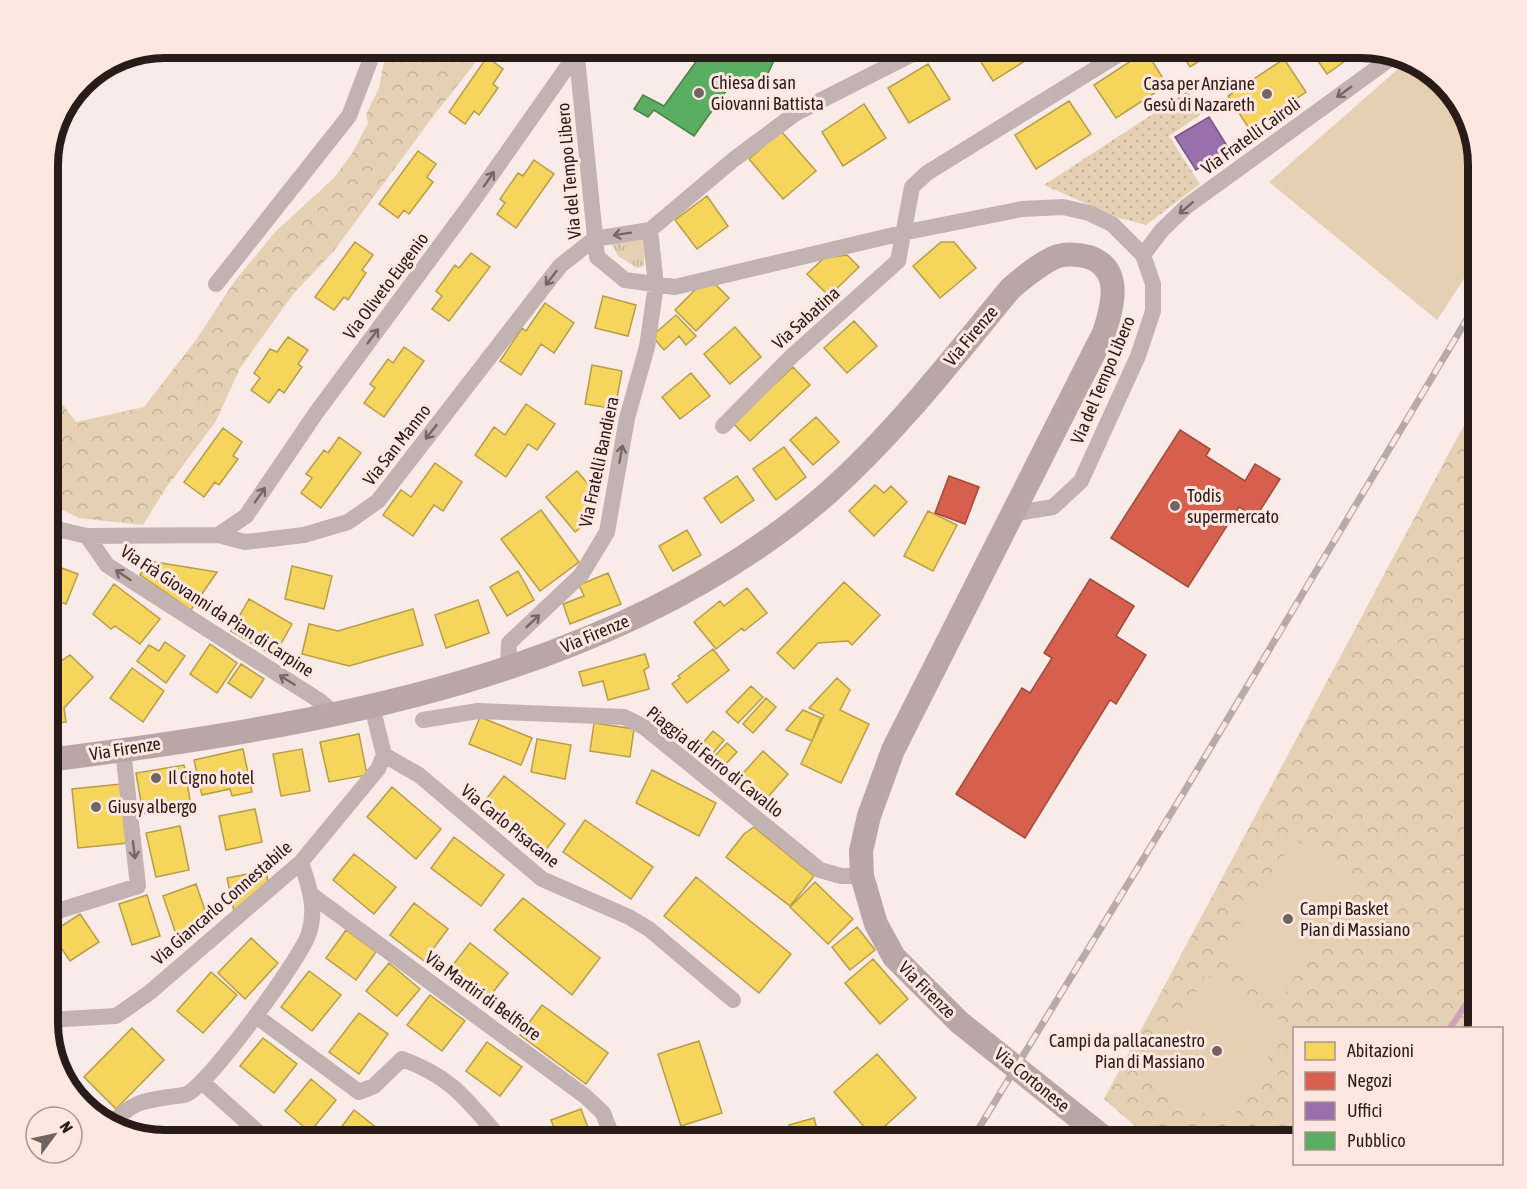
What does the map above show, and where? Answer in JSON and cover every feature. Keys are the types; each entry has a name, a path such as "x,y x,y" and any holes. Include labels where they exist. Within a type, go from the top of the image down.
{"main road":[{"name":"Via Firenze","path":"59,759 335,714 508,669 600,635 687,592 765,541 826,494 883,442 1011,288 1032,270 1055,257 1080,254 1100,261 1113,282 1113,304 1104,333 1010,514 893,750 869,816 861,851 862,876 876,924 894,957 919,984 984,1041"},
{"name":"Via Cortonese","path":"984,1041 1094,1130"}],"street":[{"path":"594,239 650,230 733,160 796,113 904,58"},
{"path":"902,233 912,187 927,173 1113,58"},
{"path":"216,284 349,116 371,59"},
{"name":"Via Oliveto Eugenio","path":"218,535 246,516 316,413 473,201 571,59"},
{"name":"Via del Tempo Libero","path":"578,59 597,257 625,280 675,287 902,233 1022,208 1063,207 1089,213 1112,224 1143,255 1153,284 1153,311 1138,356 1081,481 1053,507 1010,514"},
{"name":"Via Fratelli Cairoli","path":"1143,255 1162,230 1187,206 1386,61"},
{"name":"Via Fratelli Bandiera","path":"508,669 509,643 581,575 607,532 627,418 647,347 656,285 650,230"},
{"name":"Via Sabatina","path":"723,426 792,356 898,261 902,233"},
{"name":"Via San Manno","path":"87,536 218,535 245,542 304,535 348,522 378,501 560,266 594,239"},
{"path":"59,530 87,536"},
{"name":"Via Frà Giovanni da Pian di Carpine","path":"87,536 107,565 320,701 335,714"},
{"path":"372,705 384,755"},
{"name":"Piaggia di Ferro di Cavallo","path":"423,720 478,711 624,717 644,727 820,870 841,876 862,876"},
{"path":"59,911 138,886 123,750"},
{"name":"Via Giancarlo Connestabile","path":"59,1019 116,1016 150,993 301,862 378,769 384,755"},
{"name":"Via Carlo Pisacane","path":"384,755 419,775 542,879 629,917 649,929 733,1000"},
{"path":"117,1118 138,1102 186,1094 202,1082 256,1016 309,935 313,896 301,862"},
{"name":"Via Martiri di Belfiore","path":"313,896 585,1096 603,1113 610,1130"},
{"path":"256,1016 359,1092 374,1086 402,1059 429,1069 463,1094 493,1130"},
{"path":"202,1082 256,1130"}],"green space":[{"path":"386,59 479,59 333,252 294,293 240,368 216,421 166,488 143,525 79,518 59,508 59,400 76,422 144,407 196,340 234,282 276,231 334,178 353,152 368,123 366,115 379,88"},
{"path":"1401,66 1421,77 1437,90 1454,112 1463,131 1468,152 1468,273 1437,320 1269,182"},
{"path":"1188,91 1203,113 1169,136 1200,184 1146,225 1119,218 1044,185"},
{"path":"645,237 644,266 637,268 618,256 611,243"},
{"path":"1468,418 1468,1027 1293,1027 1293,1130 1139,1130 1104,1099"},
{"name":"Campi Basket Pian di Massiano","path":"1294,839 1357,879 1281,999 1218,959"},
{"name":"Campi da pallacanestro Pian di Massiano","path":"1206,975 1288,1024 1228,1127 1145,1078"},
{"path":"1052,1125 1057,1130 1048,1130"}],"building: Abitazioni":[{"path":"979,58 1029,58 993,81"},
{"path":"1135,58 1150,58 1167,85 1116,118 1094,85"},
{"path":"1184,58 1204,58 1190,67"},
{"path":"1316,58 1349,58 1327,74"},
{"path":"486,59 503,69 493,84 498,88 479,115 474,111 465,124 449,112"},
{"name":"Casa per Anziane Gesù di Nazareth","path":"1284,59 1306,92 1250,130 1228,96"},
{"path":"928,64 950,99 909,123 888,88"},
{"path":"1069,101 1091,134 1036,169 1015,135"},
{"path":"864,104 886,138 843,166 822,132"},
{"path":"781,131 816,171 783,199 749,159"},
{"path":"418,151 436,164 427,177 433,182 409,214 404,210 398,218 379,204"},
{"path":"534,160 554,174 516,228 497,214 505,203 500,199 518,173 523,176"},
{"path":"707,196 728,226 697,249 675,220"},
{"path":"355,242 373,255 362,270 366,273 348,300 344,297 334,310 315,297"},
{"path":"941,242 954,242 976,268 940,298 913,266"},
{"path":"471,253 490,267 449,321 432,309 442,296 436,291 455,265 459,268"},
{"path":"847,255 859,267 829,296 807,274 824,258"},
{"path":"715,284 729,298 696,331 675,310 699,286"},
{"path":"603,296 636,305 628,336 595,328"},
{"path":"545,303 574,323 554,353 541,344 521,375 500,361 522,328 526,331"},
{"path":"676,315 696,336 686,345 679,336 664,350 652,336"},
{"path":"854,321 877,346 847,373 824,348"},
{"path":"735,327 761,357 730,384 704,354"},
{"path":"288,337 308,350 298,364 302,367 284,393 279,389 269,403 251,390 260,378 254,373 270,349 277,352"},
{"path":"404,347 424,361 384,417 364,403 375,388 370,384 388,359 393,363"},
{"path":"592,365 622,371 615,409 585,404"},
{"path":"793,367 810,385 750,441 733,423"},
{"path":"691,373 710,396 680,419 662,397"},
{"path":"526,404 555,424 537,450 528,444 506,477 475,455 494,427 505,435"},
{"path":"816,417 839,442 813,465 790,440"},
{"path":"223,428 242,442 233,456 238,459 219,485 215,482 204,497 184,482"},
{"path":"339,437 361,453 321,508 301,493 312,478 306,474 324,450 328,453"},
{"path":"784,447 806,477 776,500 753,469"},
{"path":"435,463 462,482 443,511 434,505 413,536 383,515 401,490 411,497"},
{"path":"577,471 600,498 587,509 594,517 575,532 546,497"},
{"path":"737,476 754,500 721,523 704,498"},
{"path":"875,485 884,493 891,486 907,502 874,536 849,511"},
{"path":"541,510 579,562 540,591 501,539"},
{"path":"928,511 957,525 933,571 904,556"},
{"path":"687,530 701,555 673,571 659,546"},
{"path":"149,561 217,572 191,610 140,575"},
{"path":"292,566 332,576 324,609 285,599"},
{"path":"59,567 78,574 66,604 59,601"},
{"path":"518,571 534,600 507,616 490,587"},
{"path":"608,573 621,604 570,624 563,604 584,596 579,585"},
{"path":"844,582 880,615 852,645 848,641 818,643 794,669 777,653"},
{"path":"114,584 160,619 140,644 115,626 111,629 93,614"},
{"path":"747,588 767,613 744,631 742,628 716,649 694,622 720,601 724,606"},
{"path":"249,599 292,624 274,656 231,631"},
{"path":"478,600 489,633 446,648 435,615"},
{"path":"413,609 423,645 349,666 302,654 309,624 338,631"},
{"path":"165,642 185,656 166,683 137,661 149,645 159,651"},
{"path":"210,644 237,663 217,693 190,674"},
{"path":"713,649 729,670 687,703 672,684 680,678 678,676"},
{"path":"645,654 649,667 644,670 649,689 608,700 603,681 583,686 579,672"},
{"path":"70,655 93,677 64,708 66,722 59,723 59,662"},
{"path":"241,664 264,679 251,698 228,683"},
{"path":"132,668 164,691 143,722 110,698"},
{"path":"837,678 850,690 840,710 869,724 841,783 801,764 824,715 809,708"},
{"path":"751,686 763,697 738,723 726,712"},
{"path":"766,698 776,707 753,733 743,724"},
{"path":"803,710 821,718 812,741 786,730"},
{"path":"480,717 532,738 521,765 469,744"},
{"path":"594,723 634,729 630,757 590,751"},
{"path":"713,731 724,740 707,760 696,751"},
{"path":"359,734 367,775 329,782 320,742"},
{"path":"537,739 571,745 565,779 531,772"},
{"path":"727,743 737,752 721,769 711,760"},
{"path":"243,749 252,792 232,796 230,789 202,795 194,760"},
{"path":"302,749 310,791 281,796 273,754"},
{"path":"763,751 788,774 762,804 736,781"},
{"path":"184,765 191,806 143,814 136,773"},
{"path":"652,770 716,803 699,836 636,803"},
{"path":"504,776 565,824 542,855 480,807"},
{"path":"121,784 128,843 78,848 72,789"},
{"path":"392,787 441,829 416,859 367,817"},
{"path":"255,809 262,842 226,850 219,816"},
{"path":"585,820 653,867 631,899 563,852"},
{"path":"180,826 189,870 156,877 146,833"},
{"path":"754,827 814,876 790,906 726,857 744,834"},
{"path":"454,837 504,875 481,906 431,868"},
{"path":"354,854 396,887 374,914 333,880"},
{"path":"267,870 268,889 235,916 227,878"},
{"path":"696,877 791,954 759,993 664,916"},
{"path":"815,882 853,919 828,944 790,907"},
{"path":"196,884 207,916 197,919 200,929 177,937 163,896"},
{"path":"147,895 160,936 132,945 119,904"},
{"path":"523,898 600,958 572,995 494,930"},
{"path":"414,903 448,929 424,961 390,935"},
{"path":"80,914 99,942 70,961 59,945 59,928"},
{"path":"857,927 875,950 850,970 832,947"},
{"path":"346,930 376,952 356,980 326,958"},
{"path":"251,938 278,963 245,999 218,973"},
{"path":"470,943 508,973 486,1001 448,971"},
{"path":"873,959 908,999 880,1024 845,983"},
{"path":"389,963 420,989 397,1016 366,991"},
{"path":"309,971 341,995 312,1031 281,1007"},
{"path":"211,972 237,995 203,1033 177,1011"},
{"path":"430,995 465,1021 442,1051 407,1025"},
{"path":"542,1005 608,1053 586,1084 520,1035"},
{"path":"359,1013 388,1034 359,1074 329,1052"},
{"path":"132,1028 164,1060 116,1109 84,1077"},
{"path":"263,1038 297,1064 274,1093 240,1066"},
{"path":"699,1041 722,1113 681,1126 658,1054"},
{"path":"487,1042 522,1067 500,1096 466,1071"},
{"path":"877,1054 916,1098 881,1130 867,1130 834,1092"},
{"path":"311,1079 336,1100 312,1130 308,1130 285,1111"},
{"path":"581,1109 589,1130 555,1130 551,1120"},
{"path":"354,1110 379,1130 339,1130"},
{"path":"814,1118 817,1130 790,1130 789,1125"}],"building: Negozi":[{"path":"1180,430 1210,449 1206,456 1245,481 1255,464 1280,479 1256,517 1239,507 1188,587 1111,538"},
{"path":"949,476 979,487 965,524 935,513"},
{"path":"1090,579 1134,606 1116,636 1146,655 1116,704 1110,700 1025,838 956,794 1022,688 1030,693 1052,658 1044,653"}],"building: Uffici":[{"path":"1209,117 1229,149 1196,170 1175,137"}],"building: Pubblico":[{"name":"Chiesa di san Giovanni Battista","path":"775,58 763,84 752,91 734,80 694,136 654,110 648,117 634,109 643,95 664,106 695,63 694,59"}],"waterway":[{"path":"1451,1027 1468,1001"}],"railway":[{"path":"978,1130 1184,792 1468,317"}],"place":[{"name":"Chiesa di san Giovanni Battista","path":"699,93"},
{"name":"Casa per Anziane Gesù di Nazareth","path":"1267,94"},
{"name":"Todis supermercato","path":"1175,506"},
{"name":"Il Cigno hotel","path":"156,778"},
{"name":"Giusy albergo","path":"96,807"},
{"name":"Campi Basket Pian di Massiano","path":"1288,919"},
{"name":"Campi da pallacanestro Pian di Massiano","path":"1217,1051"}]}
